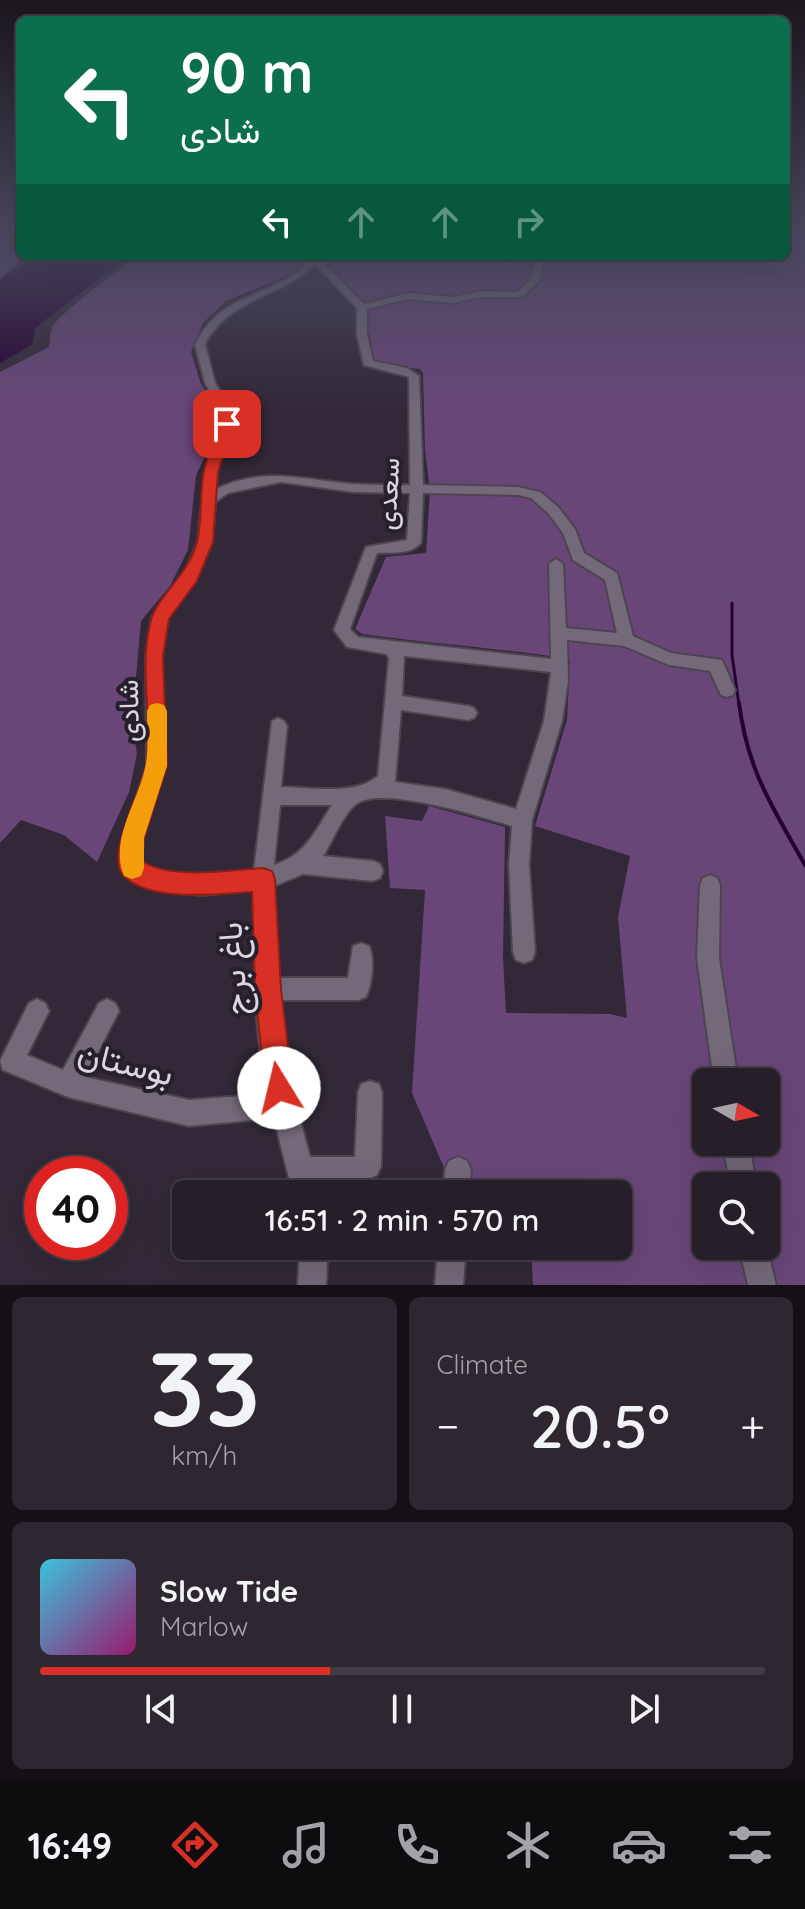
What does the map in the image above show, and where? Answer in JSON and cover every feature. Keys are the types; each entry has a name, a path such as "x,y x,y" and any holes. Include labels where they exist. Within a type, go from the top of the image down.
{"street":[{"name":"شادی","path":"259,293 219,315 200,344 210,383 228,412 211,472 205,542 191,576 160,617 154,656 156,766 133,838 130,866 145,877 191,884 263,879"},
{"path":"349,293 362,307 408,296 453,300 481,294 521,293"},
{"name":"سعدی","path":"362,307 362,335 368,363 379,368 407,371 414,376 417,490 414,543 406,547 382,546 371,550 342,630 353,643 391,648"},
{"path":"207,502 223,490 281,478 354,488 474,489 535,495 553,510 570,532 578,556 612,577 626,640"},
{"path":"524,952 519,865 522,820 553,721 559,666 556,564"},
{"path":"559,633 626,640 669,659 716,665 727,690"},
{"path":"391,648 559,666"},
{"path":"379,789 387,779 397,657 391,648"},
{"path":"393,702 468,713"},
{"name":"باغ برج","path":"278,726 263,879 268,989 275,1072 303,1180"},
{"path":"272,796 352,796 379,789 445,798 522,820"},
{"path":"263,879 302,864 322,846 340,810 352,796"},
{"path":"302,864 373,871"},
{"path":"710,885 708,958 724,1068"},
{"path":"268,989 358,989 361,954"},
{"name":"بوستان","path":"37,1011 12,1061 68,1085 189,1113 284,1105"},
{"path":"68,1085 107,1011"},
{"path":"312,1180 368,1166 370,1093"},
{"path":"312,1285 313,1260"},
{"path":"449,1285 451,1260"},
{"path":"756,1260 762,1285"}],"shaded area":[{"path":"0,293 81,293 35,328 32,345 0,363"},
{"path":"88,293 246,293 226,301 203,323 191,352 201,384 218,409 212,440 196,476 188,550 170,586 141,621 132,721 137,754 129,792 97,862 64,835 21,820 0,843 0,372 49,347 51,330"},
{"path":"355,293 805,293 805,1285 533,1285 532,1260 632,1260 632,1180 449,1180 412,1093 425,890 390,888 385,816 422,821 429,806 505,827 503,958 506,1013 610,1014 627,1018 618,917 630,856 535,826 567,720 570,659 362,634 355,629 386,557 426,553 430,491 425,450 423,373 420,369 381,365 374,361 364,302"}],"waterway":[{"path":"732,603 732,655 739,705"},
{"path":"739,703 755,769 805,865"}],"slow traffic":[{"path":"132,868 133,838 156,766 157,711"}],"route":[{"path":"227,424 211,472 205,542 191,576 160,617 154,656 156,766 133,838 130,866 145,877 191,884 263,879 268,989 279,1088"}]}
